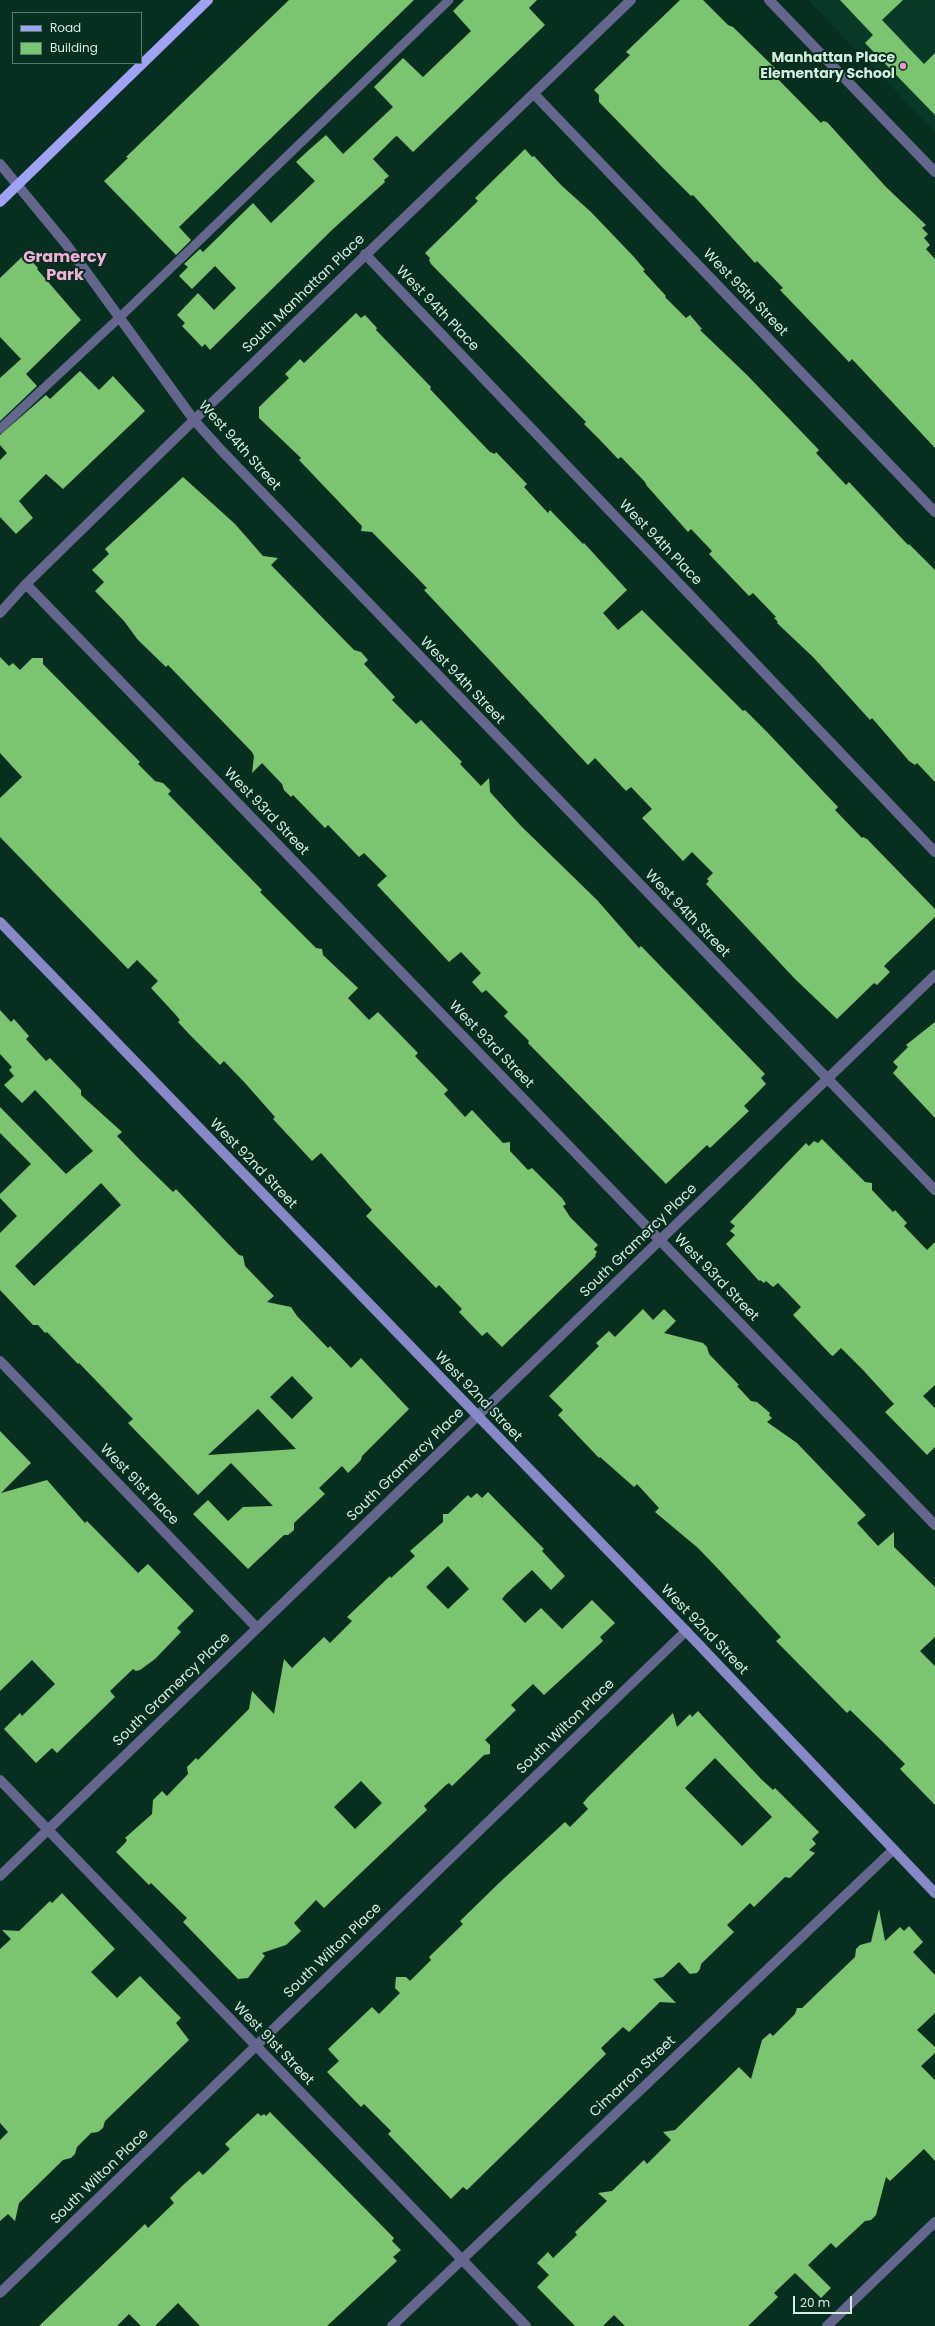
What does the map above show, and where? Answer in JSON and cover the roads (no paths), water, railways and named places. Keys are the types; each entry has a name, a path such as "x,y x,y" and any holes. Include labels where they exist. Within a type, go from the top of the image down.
{"main road":[{"path":"142,64 208,0"},
{"path":"0,202 142,64"}],"street":[{"name":"South Manhattan Place","path":"0,613 26,584 365,254 632,0"},
{"path":"769,0 935,172"},
{"name":"West 95th Street","path":"534,94 935,512"},
{"name":"West 94th Street","path":"0,164 66,244 194,420 826,1080 935,1190"},
{"name":"West 94th Place","path":"365,254 935,852"},
{"name":"West 93rd Street","path":"26,584 935,1525"},
{"name":"West 92nd Street","path":"0,922 686,1631 935,1893"},
{"name":"South Gramercy Place","path":"0,1876 935,975"},
{"name":"West 91st Place","path":"0,1361 257,1628"},
{"name":"South Wilton Place","path":"0,2293 255,2045 686,1631"},
{"name":"West 91st Street","path":"0,1780 526,2326"},
{"name":"Cimarron Street","path":"392,2326 893,1850"},
{"path":"827,2326 935,2222"}],"lane":[{"path":"0,429 119,318 449,0"}],"place":[{"name":"Manhattan Place Elementary School","path":"903,66"}],"district":[{"name":"Gramercy Park","path":"65,267"}]}
